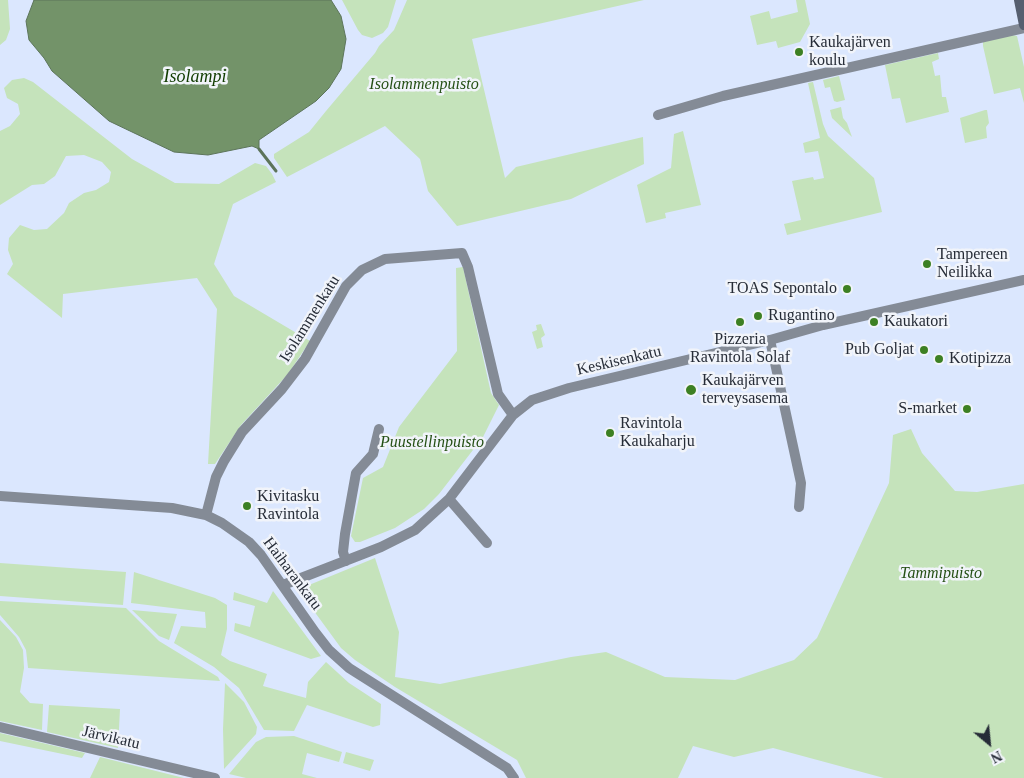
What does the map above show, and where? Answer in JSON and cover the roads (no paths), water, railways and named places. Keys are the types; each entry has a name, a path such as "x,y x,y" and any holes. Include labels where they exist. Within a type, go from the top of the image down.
{"main road":[{"path":"1019,0 1024,26"}],"street":[{"path":"658,115 728,94 1024,26"},
{"name":"Isolammenkatu","path":"206,515 216,478 224,460 242,432 282,389 305,359 346,286 362,270 385,259 462,253 468,267 498,394 513,415"},
{"name":"Keskisenkatu","path":"284,586 415,530 449,499 513,415 532,400 544,395 770,340 823,325 1024,280"},
{"path":"770,340 802,483 800,507"},
{"path":"346,561 343,552 356,472 373,454 379,429"},
{"name":"Haiharankatu","path":"0,496 155,506 206,515 235,531 249,542 284,586 329,650 349,668 507,768 514,778"},
{"path":"449,499 487,543"},
{"name":"Järvikatu","path":"0,727 215,778"}],"water":[{"name":"Isolampi","path":"34,0 331,0 341,16 346,39 341,69 329,88 316,101 259,140 259,149 252,146 208,155 174,152 109,121 52,71 29,40 26,21"}],"waterway":[{"path":"259,149 276,171"}],"place":[{"name":"Kaukajärven koulu","path":"799,52"},
{"name":"Tampereen Neilikka","path":"927,264"},
{"name":"TOAS Sepontalo","path":"847,289"},
{"name":"Rugantino","path":"758,316"},
{"name":"Pizzeria Ravintola Solaf","path":"740,322"},
{"name":"Kaukatori","path":"874,322"},
{"name":"Pub Goljat","path":"924,350"},
{"name":"Kotipizza","path":"939,359"},
{"name":"Kaukajärven terveysasema","path":"691,390"},
{"name":"S-market","path":"967,409"},
{"name":"Ravintola Kaukaharju","path":"610,433"},
{"name":"Kivitasku Ravintola","path":"247,506"}],"park label":[{"name":"Isolammenpuisto","path":"424,85"},
{"name":"Puustellinpuisto","path":"432,443"},
{"name":"Tammipuisto","path":"941,574"}]}
